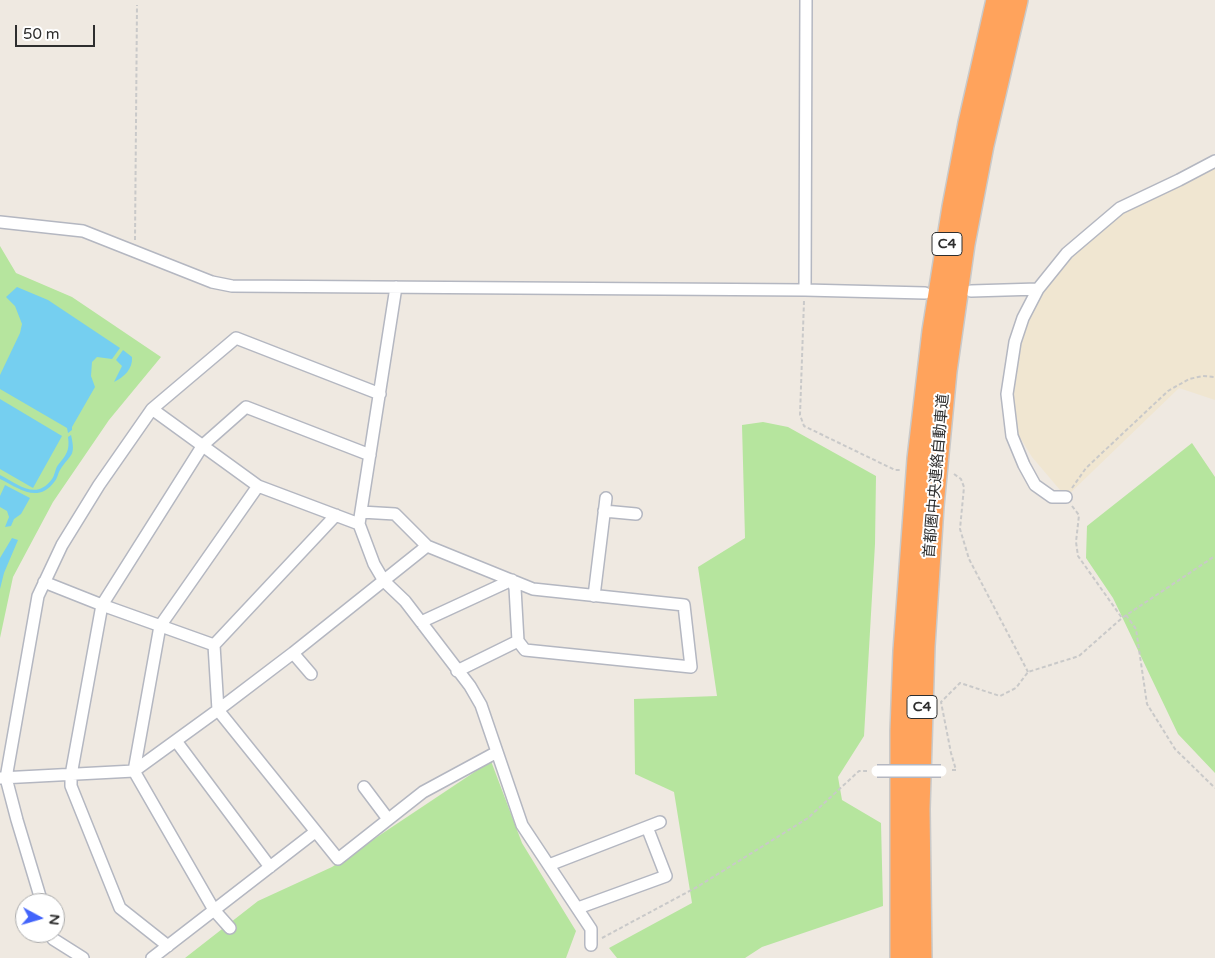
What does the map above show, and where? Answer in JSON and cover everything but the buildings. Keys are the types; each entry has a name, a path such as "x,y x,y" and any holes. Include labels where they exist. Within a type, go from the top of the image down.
{"highway":[{"name":"首都圏中央連絡自動車道","path":"921,958 921,734 924,646 939,447 946,371 964,244 983,145 999,32 997,0"},
{"name":"首都圏中央連絡自動車道","path":"901,958 900,731 904,641 918,459 932,331 969,123 999,32 1017,0"}],"street":[{"path":"805,290 806,0"},
{"path":"1066,497 1052,497 1034,485 1012,436 1008,418 1007,394 1015,342 1023,318 1038,289 1067,253 1120,208 1215,161"},
{"path":"0,222 83,231 212,282 232,286 805,290 925,293"},
{"path":"396,288 360,518 374,564 384,580 405,601 470,686 481,705 522,825 592,929 591,944"},
{"path":"971,291 1038,289"},
{"path":"39,893 3,778 38,596 62,545 99,485 152,409 236,338 380,394"},
{"path":"168,946 120,908 71,786 71,775 102,605 203,446 246,407 370,454"},
{"path":"152,409 258,486 336,515 360,518 395,514 427,546 512,580 533,589 684,605 691,667 526,650 518,641 515,588 512,580"},
{"path":"230,928 214,910 134,771 160,626 258,486"},
{"path":"594,596 606,498"},
{"path":"604,511 636,514"},
{"path":"336,515 214,646 218,710 338,859 423,792 497,752"},
{"path":"3,778 134,771 293,653 427,546"},
{"path":"421,622 512,580"},
{"path":"44,582 214,646"},
{"path":"457,671 518,641"},
{"path":"293,653 312,674"},
{"path":"176,741 270,867"},
{"path":"877,771 941,772"},
{"path":"364,787 388,819"},
{"path":"549,865 660,822"},
{"path":"578,908 666,876 647,826"},
{"path":"152,958 315,832"},
{"path":"59,943 83,958"}],"path":[{"path":"134,252 137,5"},
{"path":"805,290 800,415 802,423 804,426 895,470 905,470"},
{"path":"1122,618 1078,556 1076,542 1079,515 1066,497 1086,468 1168,391 1189,379 1203,376 1215,377"},
{"path":"954,474 961,479 964,488 960,529 968,559 1028,672"},
{"path":"941,772 956,770 941,702 960,683 1000,696 1016,688 1028,672 1079,656 1126,614 1215,556"},
{"path":"1126,614 1136,629 1147,704 1176,750 1215,788"},
{"path":"591,944 697,887 808,818 859,771 877,771"}],"shaded area":[{"path":"1215,163 1215,400 1179,388 1066,497 1032,457 1008,418 1023,318 1055,270 1120,208"}],"green space":[{"path":"0,246 16,273 72,297 161,357 109,420 53,502 13,577 0,638"},
{"path":"763,422 788,427 876,476 875,544 864,736 838,777 842,800 881,823 883,906 762,947 745,958 617,958 609,948 692,903 674,792 635,774 634,699 717,696 698,567 745,538 742,425"},
{"path":"1192,443 1215,477 1215,773 1178,734 1113,598 1086,558 1087,526"},
{"path":"491,761 522,843 576,931 566,958 185,958 258,901 332,867"}],"water":[{"path":"17,287 48,300 120,348 112,359 97,357 92,362 91,376 95,387 72,430 68,433 67,428 0,389 0,375 20,333 22,324 15,306 6,297"},
{"path":"123,350 132,357 131,365 121,378 114,382 122,366 116,360"},
{"path":"0,399 62,436 33,488 0,469"},
{"path":"71,435 72,454 49,488 42,492 29,492 0,479 0,475 20,486 33,490 46,486 54,476 57,467 67,452 68,437"},
{"path":"5,485 30,498 21,514 14,519 11,526 5,527 9,517 7,511 0,507 0,496"},
{"path":"12,538 18,540 4,573 0,589 0,558"}]}
